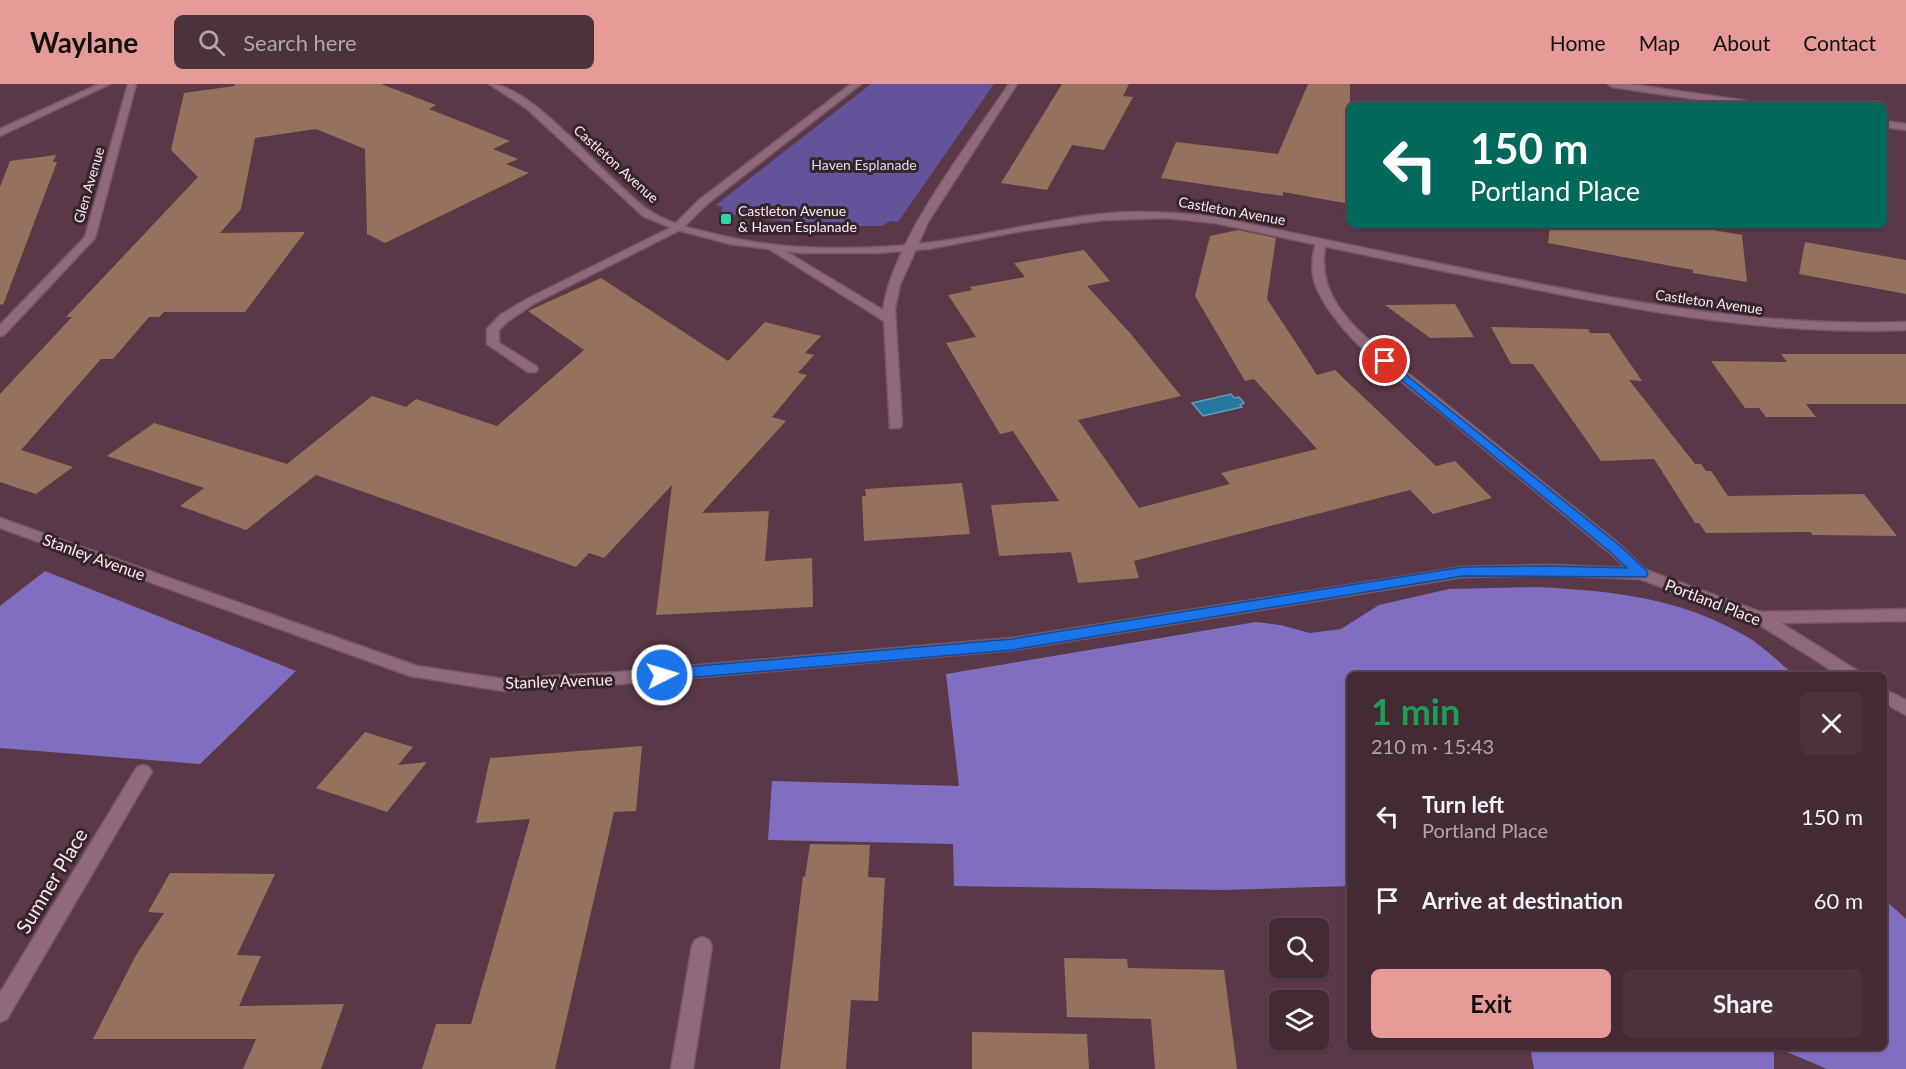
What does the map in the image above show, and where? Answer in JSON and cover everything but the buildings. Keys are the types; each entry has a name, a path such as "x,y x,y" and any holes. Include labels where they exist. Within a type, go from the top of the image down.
{"street":[{"path":"0,133 106,84"},
{"name":"Glen Avenue","path":"0,332 90,238 132,84"},
{"name":"Castleton Avenue","path":"493,84 529,106 642,210 678,227 729,241 771,247 838,251 911,248 1070,221 1148,215 1215,220 1623,304 1715,320 1819,328 1906,326"},
{"path":"532,369 493,344 493,329 504,318 531,301 678,227 704,202 857,84"},
{"path":"895,425 889,319 894,285 923,222 1012,84"},
{"path":"1612,84 1734,102"},
{"path":"1887,124 1906,127"},
{"name":"Portland Place","path":"1321,243 1317,256 1318,271 1327,301 1352,330 1385,361 1614,548 1641,574 1760,618 1847,672"},
{"path":"771,247 889,319"},
{"name":"Stanley Avenue","path":"0,524 416,672 503,685 620,678 1012,644 1463,572 1549,570 1641,574"},
{"path":"1760,618 1906,615"},
{"path":"1887,697 1906,708"},
{"name":"Sumner Place","path":"0,1012 143,772"},
{"path":"682,1069 702,946"}],"green space":[{"name":"Haven Esplanade","path":"871,84 994,84 898,222 891,221 881,226 827,226 727,214 721,211 723,207 716,205"}],"shaded area":[{"path":"45,571 296,671 200,764 0,748 0,606"},
{"path":"1538,587 1618,594 1669,604 1719,622 1744,635 1791,672 1347,672 1347,886 1223,890 954,886 953,844 768,840 772,781 959,786 946,674 1256,622 1280,625 1310,633 1341,629 1379,605 1449,589"},
{"path":"1887,902 1906,919 1906,1069 1827,1069 1782,1050 1887,1050"},
{"path":"1531,1050 1774,1050 1774,1069 1534,1069"}],"water":[{"path":"1231,394 1234,398 1239,397 1244,403 1240,405 1242,407 1203,416 1192,403"}],"place":[{"name":"Castleton Avenue & Haven Esplanade","path":"726,219"}],"route":[{"path":"662,675 1012,644 1463,572 1549,570 1641,574 1614,548 1385,361"}]}
